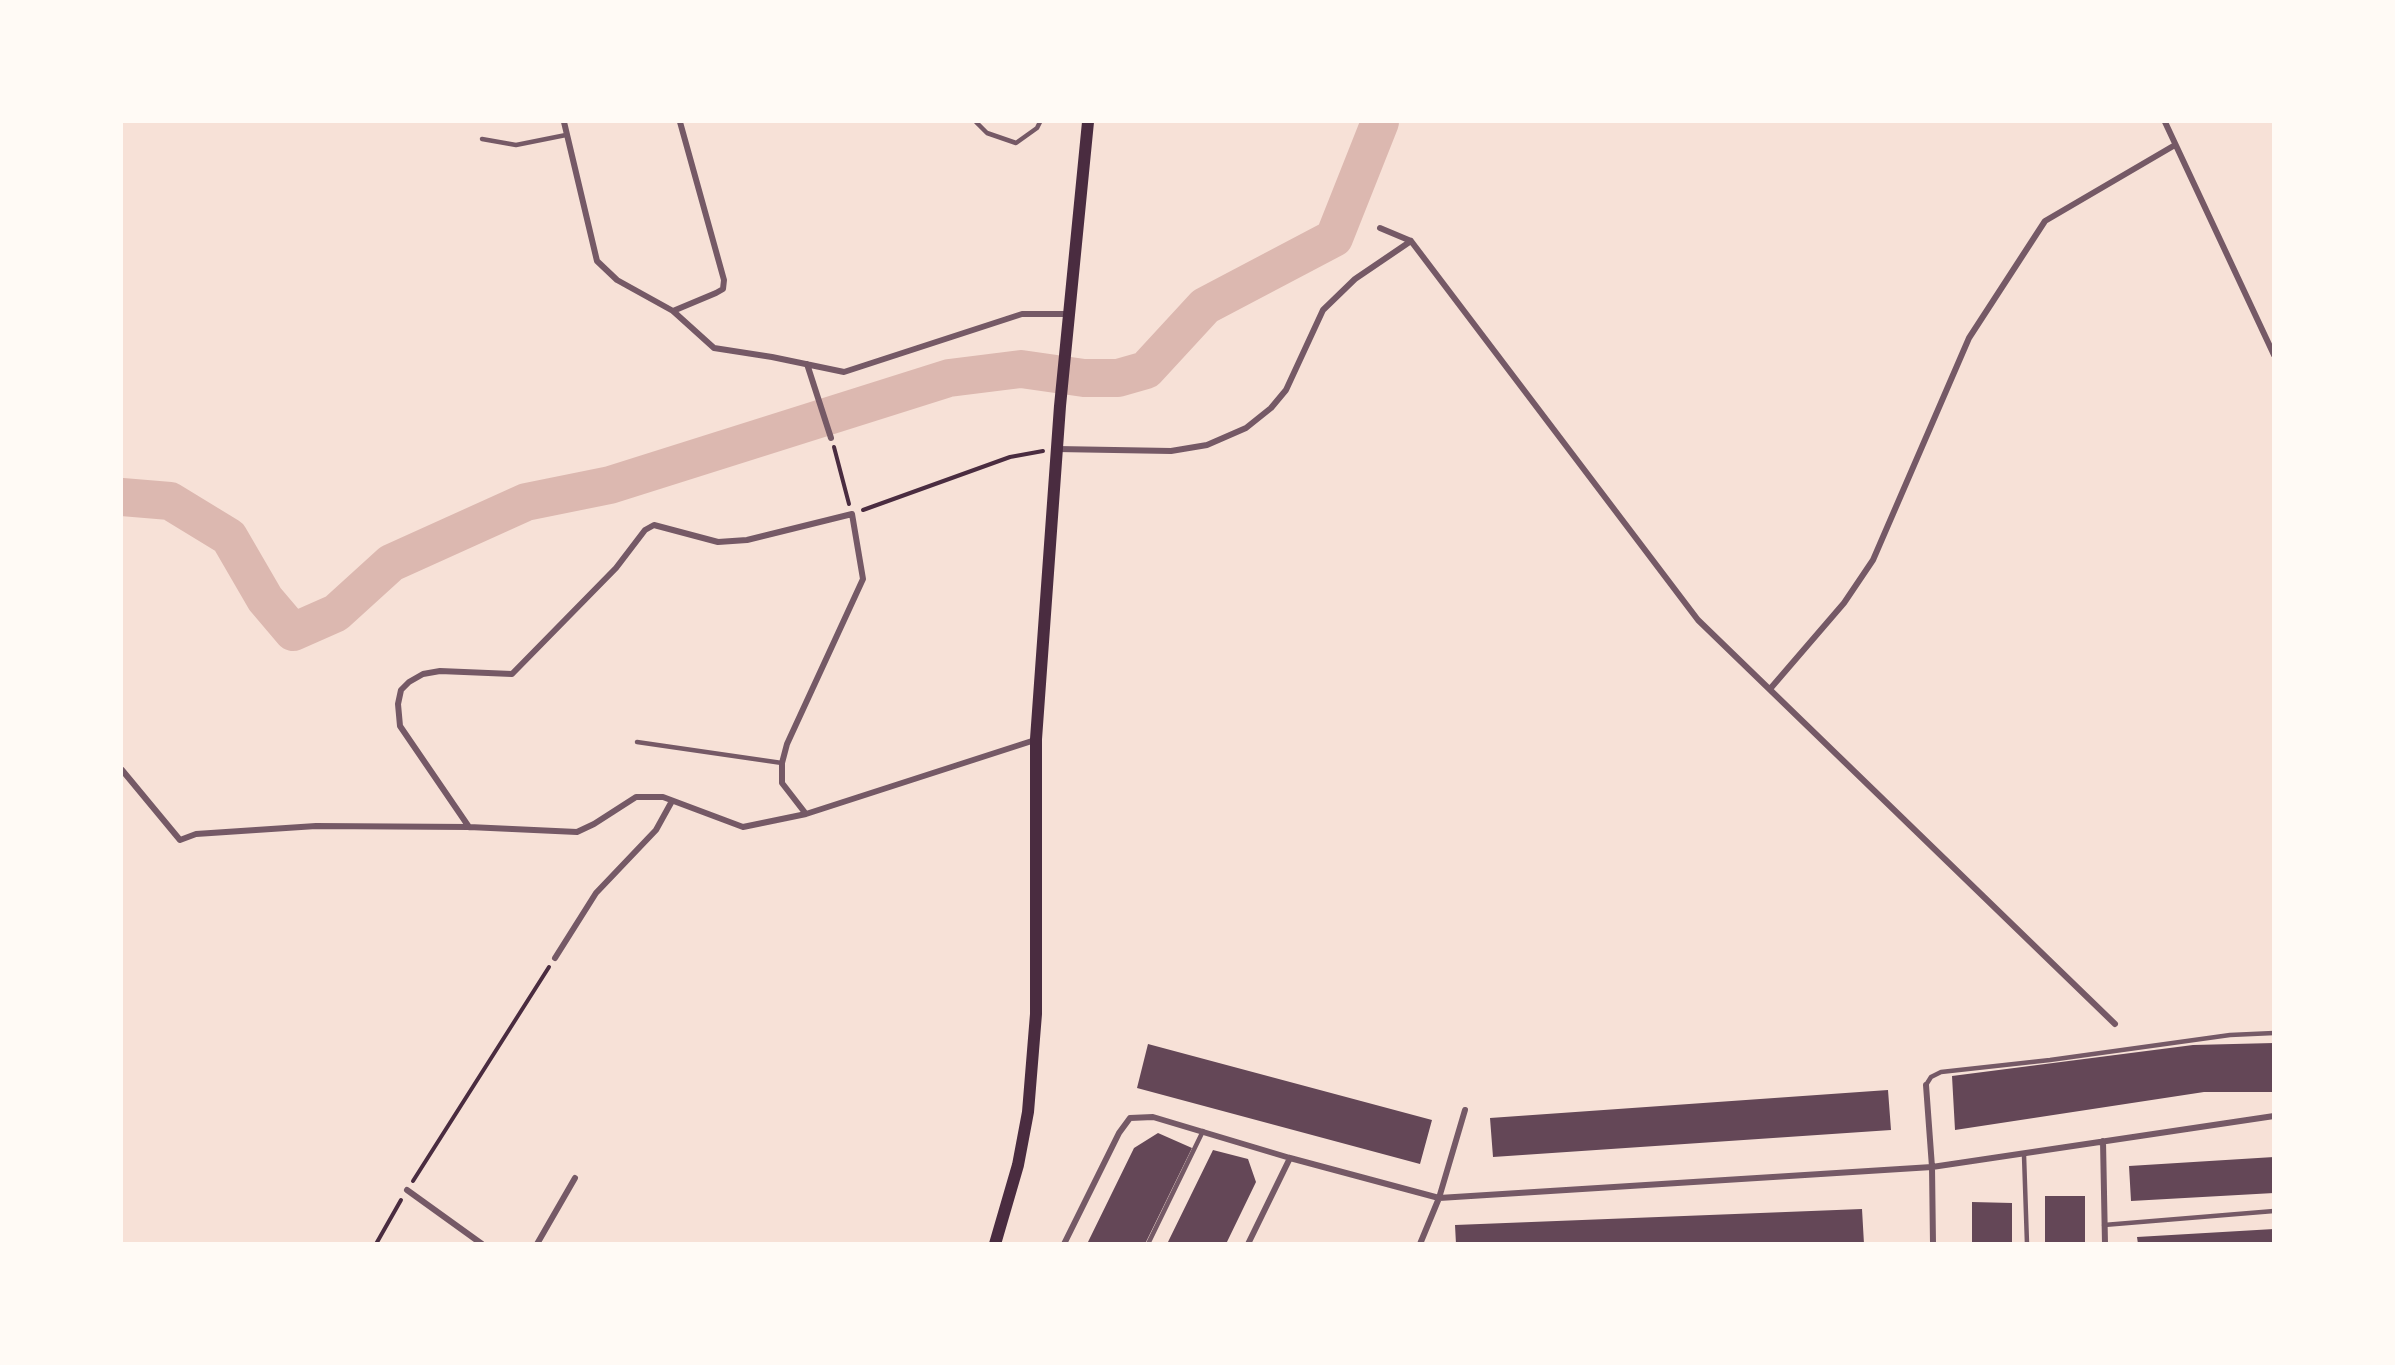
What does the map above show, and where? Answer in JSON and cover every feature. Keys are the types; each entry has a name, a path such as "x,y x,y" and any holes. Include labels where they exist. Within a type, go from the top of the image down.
{"main road":[{"path":"995,1244 1018,1165 1029,1101 1036,1014 1036,740 1060,406 1088,122"}],"street":[{"path":"564,122 597,261 618,280 673,311 714,348 844,372 1022,314 1068,314"},
{"path":"673,311 716,293 723,288 724,280 680,122"},
{"path":"2165,122 2274,355"},
{"path":"1770,688 1844,603 1873,560 1969,338 2045,221 2175,145"},
{"path":"1380,228 1411,241 1698,620 2115,1024"},
{"path":"1057,449 1172,451 1207,445 1246,428 1271,408 1286,390 1323,310 1355,279 1382,258 1411,241"},
{"path":"807,364 831,438"},
{"path":"469,827 400,726 398,704 401,690 409,682 423,674 440,671 512,674 616,568 645,530 654,525 718,542 747,540 852,514 863,579 787,744 782,763 782,783 806,814"},
{"path":"122,770 180,840 196,834 316,826 469,827 577,832 636,797 663,797 743,827 806,814 1036,740"},
{"path":"555,958 596,893 656,830 672,801"},
{"path":"1926,1085 1932,1167 1933,1244"},
{"path":"1420,1244 1439,1198 1465,1110"},
{"path":"1064,1244 1119,1133 1130,1118 1153,1117 1290,1158 1439,1198 1932,1167 2274,1116"},
{"path":"2103,1141 2105,1244"},
{"path":"1248,1244 1290,1158"},
{"path":"537,1244 575,1178"},
{"path":"407,1190 482,1244"}],"lane":[{"path":"976,122 987,133 1016,143 1037,128 1040,122"},
{"path":"482,139 516,145 566,135"},
{"path":"637,742 782,763"},
{"path":"1926,1085 1931,1077 1941,1071 2050,1060 2230,1035 2274,1034"},
{"path":"1148,1244 1203,1131"},
{"path":"2024,1155 2027,1244"},
{"path":"2104,1225 2274,1210"}],"path":[{"path":"831,438 852,514 1010,457 1057,449"},
{"path":"376,1244 407,1190 555,958"}],"building":[{"path":"2274,1043 2274,1092 2204,1092 1955,1130 1952,1076 2193,1045"},
{"path":"1148,1044 1432,1120 1420,1164 1137,1088"},
{"path":"1888,1090 1891,1130 1493,1157 1490,1118"},
{"path":"1158,1133 1192,1148 1145,1244 1087,1244 1134,1148"},
{"path":"1213,1150 1248,1159 1256,1182 1226,1244 1167,1244"},
{"path":"2274,1157 2274,1193 2131,1201 2129,1166"},
{"path":"2045,1196 2085,1196 2085,1244 2045,1244"},
{"path":"1972,1202 2012,1203 2012,1244 1972,1244"},
{"path":"1862,1209 1864,1244 1456,1244 1455,1225"},
{"path":"2274,1229 2274,1244 2138,1244 2137,1237"}],"waterway":[{"path":"122,497 170,501 229,537 265,599 293,632 336,613 391,563 526,502 610,485 949,378 1021,369 1084,378 1118,378 1146,370 1205,306 1334,238 1380,122"}]}
